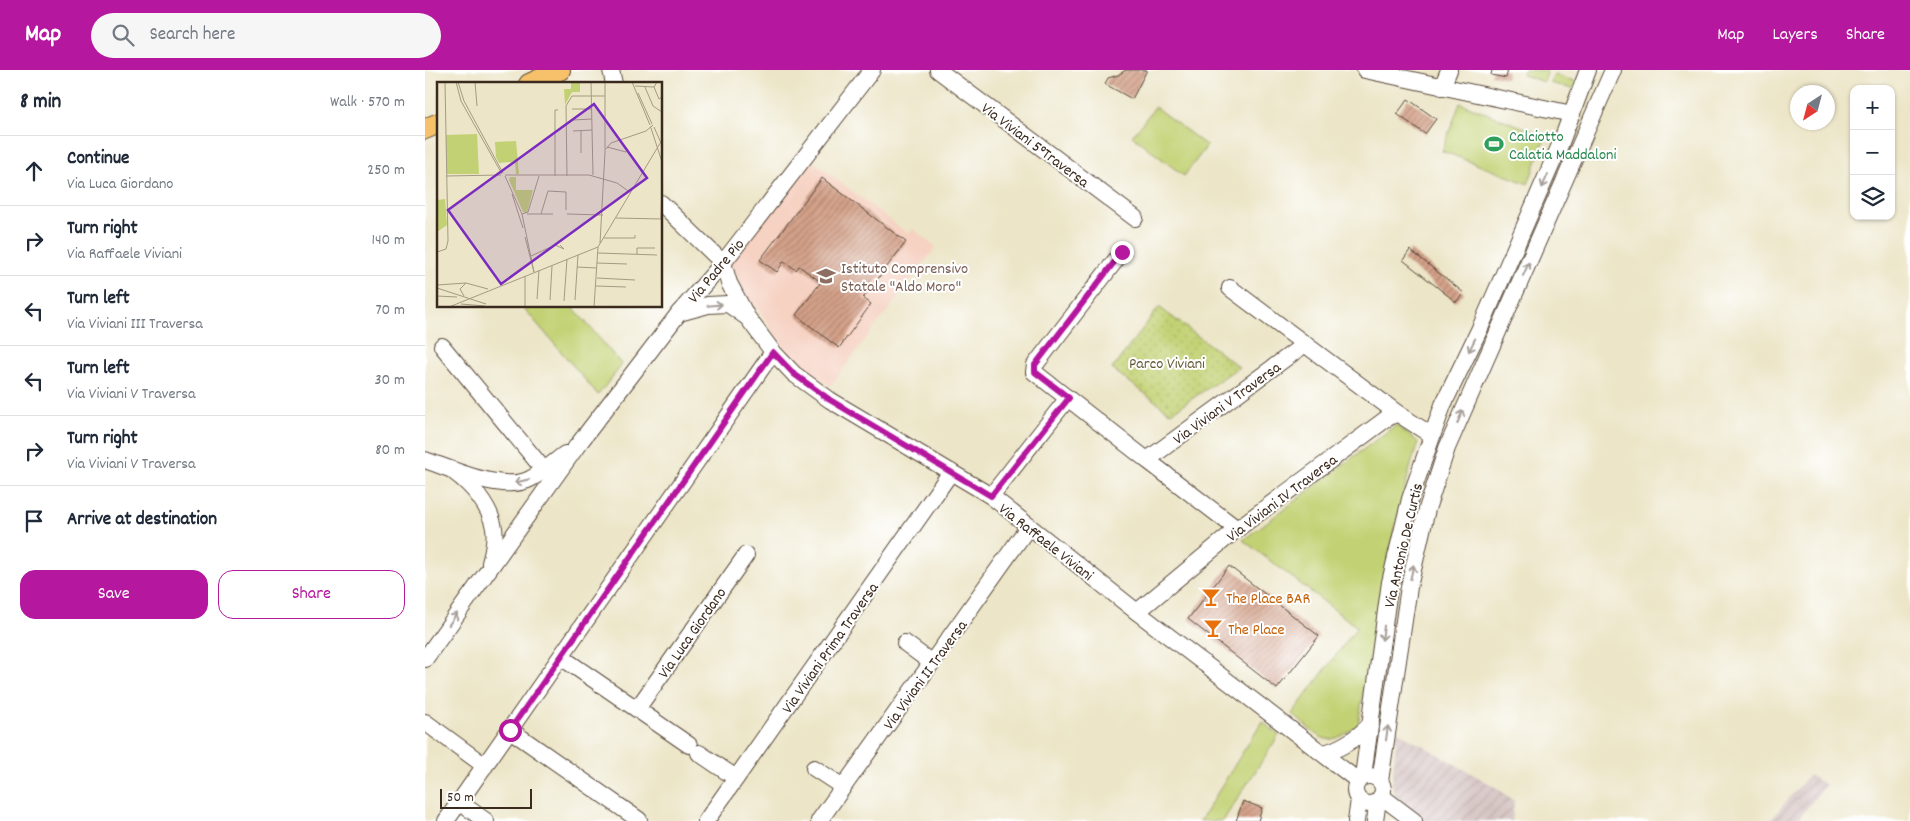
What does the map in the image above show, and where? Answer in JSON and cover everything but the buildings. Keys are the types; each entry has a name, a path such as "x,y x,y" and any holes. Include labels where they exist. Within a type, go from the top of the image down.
{"main road":[{"path":"533,82 560,70"},
{"path":"425,129 437,124"}],"street":[{"name":"Via Padre Pio","path":"425,659 577,446 679,313 723,263 872,70"},
{"name":"Via Viviani 5°Traversa","path":"938,70 1135,218"},
{"path":"1365,70 1572,114"},
{"path":"1442,87 1449,70"},
{"name":"Via Antonio De Curtis","path":"1356,821 1359,800 1354,790 1360,778 1371,724 1390,582 1410,499 1443,405 1481,326 1561,145 1588,70"},
{"name":"Via Antonio De Curtis","path":"1375,821 1403,615 1427,509 1447,448 1613,70"},
{"name":"Via Raffaele Viviani","path":"663,205 723,263 729,284 747,317 773,352 794,374 830,400 991,496 1137,612 1323,753 1360,778"},
{"path":"1122,252 1035,365 1035,372 1237,529"},
{"path":"1229,288 1397,413 1431,435"},
{"name":"Via Raffaele Viviani","path":"679,313 708,305 728,304 747,317"},
{"path":"1481,326 1497,333"},
{"name":"Via Viviani V Traversa","path":"1147,460 1305,344"},
{"path":"443,346 544,470"},
{"path":"446,821 773,352"},
{"path":"991,496 1069,398"},
{"name":"Via Viviani IV Traversa","path":"1137,612 1237,529 1397,413"},
{"path":"425,460 495,482 511,484 529,480 577,446"},
{"path":"446,467 472,488 487,509 494,529 494,546 489,568"},
{"name":"Via Viviani Prima Traversa","path":"706,821 951,472"},
{"name":"Via Viviani II Traversa","path":"819,821 1029,526"},
{"name":"Via Luca Giordano","path":"637,709 746,555"},
{"path":"905,643 932,663"},
{"path":"561,657 736,778"},
{"path":"425,722 485,766"},
{"path":"1323,753 1336,750 1360,735 1371,724"},
{"path":"510,730 639,820"},
{"path":"814,768 843,787"},
{"path":"1360,778 1373,776 1380,793 1414,821"},
{"path":"1359,800 1370,804 1380,793"},
{"path":"459,802 486,821"}],"shaded area":[{"name":"Istituto Comprensivo Statale \"Aldo Moro\"","path":"810,159 908,234 913,229 936,247 830,386 800,365 786,349 743,290 730,263"},
{"path":"1397,731 1497,788 1514,801 1512,821 1421,821 1398,802 1394,795 1392,783"},
{"path":"1809,775 1826,785 1796,821 1770,821"}],"green space":[{"path":"1524,70 1546,70 1547,74 1544,82 1522,75"},
{"path":"1556,75 1577,82 1573,89 1550,83"},
{"name":"Calciotto Calatia Maddaloni","path":"1460,103 1546,136 1528,184 1442,151"},
{"path":"1155,107 1207,146 1184,176 1132,136"},
{"name":"Parco Viviani","path":"1159,307 1239,367 1171,413 1112,369"},
{"path":"524,308 574,308 622,365 598,395"},
{"path":"1396,425 1418,442 1390,547 1358,725 1338,738 1324,738 1317,735 1292,714 1357,627 1243,540"},
{"path":"1262,721 1279,735 1223,821 1200,821"}],"place":[{"name":"Calciotto Calatia Maddaloni","path":"1494,144"},
{"name":"Istituto Comprensivo Statale \"Aldo Moro\"","path":"826,276"},
{"name":"The Place BAR","path":"1211,597"},
{"name":"The Place","path":"1213,628"}],"route":[{"path":"510,730 773,352 794,374 830,400 991,496 1069,398 1035,372 1035,365 1122,252"}]}
